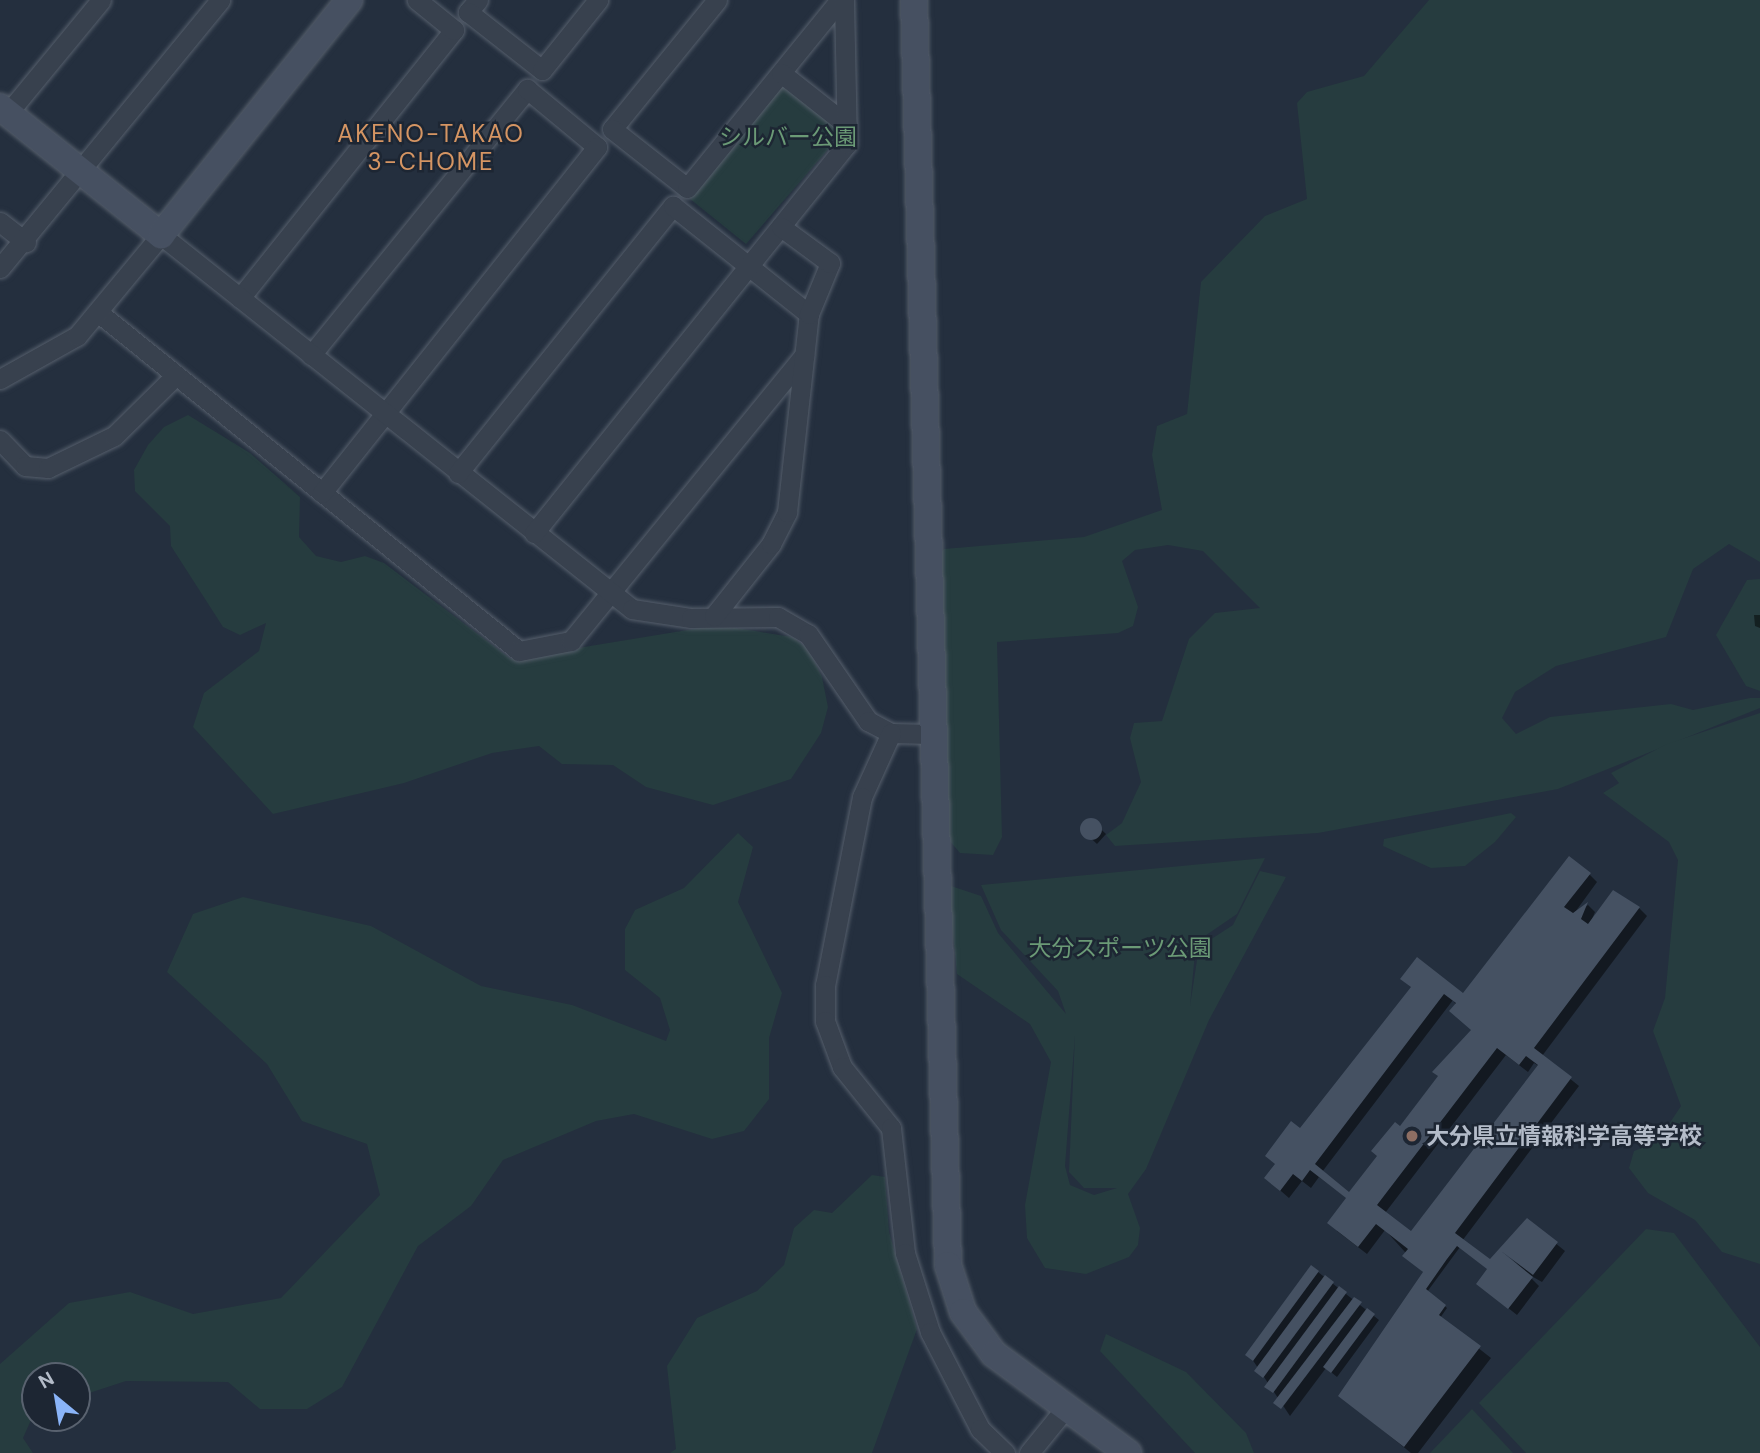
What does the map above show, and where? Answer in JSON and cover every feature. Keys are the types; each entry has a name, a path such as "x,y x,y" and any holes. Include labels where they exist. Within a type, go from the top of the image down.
{"street":[{"path":"101,0 4,110 611,595 649,614 714,617 765,614 792,623 817,646 863,716 891,733 931,734"},
{"path":"0,268 26,242 220,0"},
{"path":"0,379 58,349 99,313 349,0"},
{"path":"240,298 454,30 417,0"},
{"path":"478,0 468,12 542,70 598,0"},
{"path":"717,0 612,129 687,188 842,0"},
{"path":"534,533 847,144 842,0"},
{"path":"914,0 931,734 948,1265 963,1312 982,1341 1064,1410 1128,1453"},
{"path":"781,73 846,125"},
{"path":"311,355 527,89 597,147 322,493"},
{"path":"458,472 673,206 808,314"},
{"path":"0,222 26,242"},
{"path":"714,617 771,544 787,512 808,314 830,263 781,227"},
{"path":"99,313 519,651 571,641 804,355"},
{"path":"0,440 25,466 48,468 114,436 176,375"},
{"path":"891,733 862,797 825,985 825,1021 842,1067 891,1128 905,1253 930,1332 980,1429 1005,1453"},
{"path":"1029,1453 1064,1410"}],"green space":[{"path":"1429,0 1760,0 1760,562 1729,544 1693,569 1666,637 1556,666 1515,692 1502,718 1516,734 1550,717 1671,704 1693,710 1760,698 1760,708 1558,789 1318,833 1115,846 1106,835 1122,823 1141,782 1130,738 1134,723 1162,721 1189,639 1215,613 1260,608 1203,551 1168,545 1135,550 1122,561 1138,607 1133,626 1118,633 997,642 1002,837 993,855 960,853 942,832 934,561 944,549 1084,537 1162,510 1152,455 1157,426 1187,414 1201,282 1265,216 1307,199 1297,103 1307,92 1364,76"},
{"name":"シルバー公園","path":"783,81 835,123 832,145 746,244 689,198"},
{"path":"188,415 250,453 300,497 299,537 316,556 341,562 365,556 384,563 511,659 718,625 792,637 809,649 822,677 828,707 821,733 791,779 713,805 646,787 613,765 562,764 539,746 492,753 404,783 273,814 193,727 204,693 259,651 266,623 240,635 223,627 171,546 170,526 135,491 134,470 148,445 164,427"},
{"path":"1760,579 1760,691 1746,686 1716,635 1747,580"},
{"path":"1760,713 1760,1264 1722,1252 1695,1220 1648,1193 1629,1168 1634,1151 1657,1142 1681,1106 1653,1031 1665,998 1678,860 1669,842 1603,793 1619,783 1611,773 1667,744"},
{"path":"1511,813 1516,817 1495,842 1465,866 1431,868 1383,846 1384,839"},
{"path":"738,833 753,847 738,902 782,993 769,1038 769,1099 744,1131 712,1139 634,1114 596,1121 503,1160 471,1206 418,1246 342,1387 307,1409 260,1409 228,1382 126,1381 91,1392 91,1362 21,1362 21,1432 26,1432 23,1438 33,1453 0,1453 0,1364 69,1303 130,1292 193,1314 281,1298 380,1195 367,1144 302,1121 267,1064 167,972 193,914 243,897 371,926 481,986 572,1005 666,1041 670,1030 660,998 625,970 625,929 635,910 684,888"},
{"name":"大分スポーツ公園","path":"1265,858 1237,914 1196,942 1190,1006 1199,947 1233,925 1260,871 1286,877 1209,1020 1146,1169 1128,1194 1140,1228 1138,1245 1129,1257 1086,1274 1045,1268 1027,1238 1025,1205 1051,1062 1030,1024 957,974 948,885 981,896 998,933 1066,1014 1058,991 1001,930 981,885","holes":["1075,1035 1069,1172 1084,1188 1117,1188 1094,1195 1070,1185 1065,1166"]},
{"path":"872,1175 885,1177 889,1232 917,1329 872,1453 670,1453 676,1449 667,1366 697,1318 757,1291 784,1265 794,1228 814,1210 832,1213"},
{"path":"1646,1229 1674,1233 1760,1347 1760,1453 1526,1453 1479,1403"},
{"path":"1106,1334 1186,1372 1246,1433 1254,1453 1195,1453 1100,1351"},
{"path":"1472,1409 1513,1453 1430,1453"}],"building":[{"path":"1091,818 1099,821 1102,829 1099,837 1091,840 1083,837 1080,829 1083,821"},
{"path":"1569,856 1591,873 1564,907 1573,913 1588,902 1581,919 1588,924 1613,890 1640,907 1534,1048 1572,1077 1455,1233 1490,1259 1527,1218 1558,1242 1533,1275 1501,1251 1533,1277 1508,1309 1476,1284 1487,1269 1457,1246 1447,1259 1426,1289 1446,1305 1439,1315 1481,1346 1404,1447 1338,1396 1423,1272 1402,1256 1408,1249 1376,1224 1358,1247 1327,1223 1346,1198 1310,1170 1302,1181 1293,1174 1280,1191 1264,1178 1275,1164 1265,1156 1291,1121 1300,1128 1411,987 1400,979 1417,957 1463,993","holes":["1444,994 1456,1003 1449,1011 1471,1030 1432,1072 1438,1076 1400,1126 1395,1122 1371,1151 1377,1156 1349,1192 1315,1164","1497,1048 1519,1065 1526,1056 1538,1065 1411,1231 1377,1205"]},
{"path":"1311,1265 1319,1271 1253,1361 1245,1355"},
{"path":"1325,1275 1334,1282 1263,1378 1254,1371"},
{"path":"1339,1286 1347,1292 1273,1393 1264,1387"},
{"path":"1354,1297 1362,1302 1281,1409 1273,1403"},
{"path":"1367,1308 1375,1314 1331,1373 1323,1367"}],"place":[{"name":"大分県立情報科学高等学校","path":"1412,1136"}],"district":[{"name":"AKENO-TAKAO 3-CHOME","path":"431,148"}]}
